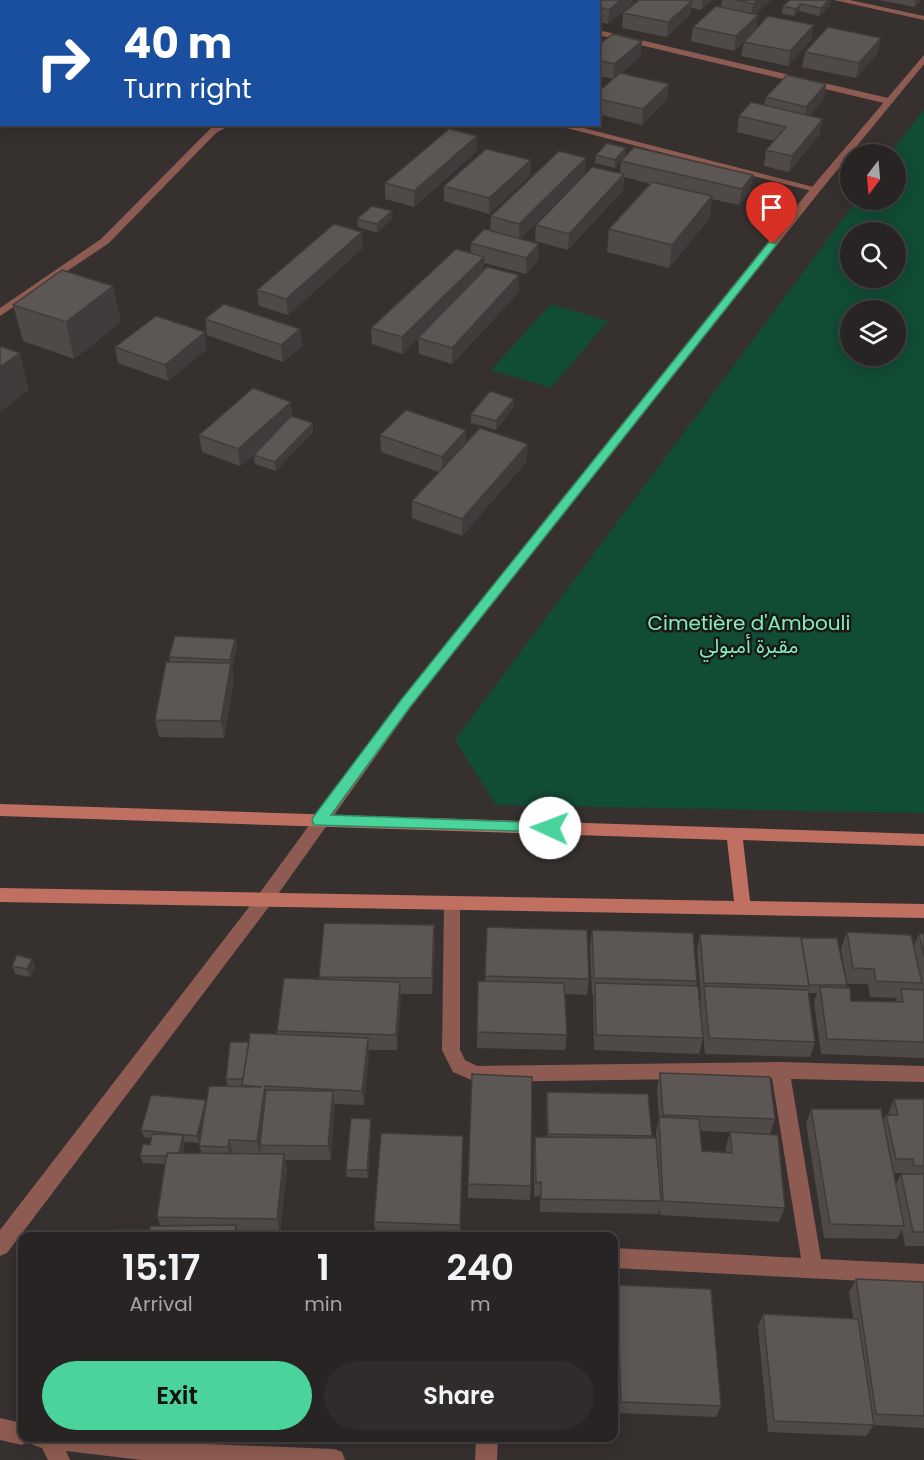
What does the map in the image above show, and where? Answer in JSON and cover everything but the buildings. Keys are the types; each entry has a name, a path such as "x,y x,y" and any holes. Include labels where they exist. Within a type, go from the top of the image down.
{"main road":[{"path":"0,810 924,840"},
{"path":"734,835 743,908"},
{"path":"0,896 924,911"}],"street":[{"path":"838,0 924,18"},
{"path":"600,32 888,100"},
{"path":"0,1246 265,899 319,820 406,703 816,189 924,58"},
{"path":"0,313 105,241 213,130 223,126"},
{"path":"563,126 816,189"},
{"path":"452,904 451,1050 459,1066 476,1074 780,1070 924,1074"},
{"path":"780,1070 813,1270"},
{"path":"618,1258 924,1274"},
{"path":"0,1429 18,1433"},
{"path":"48,1442 59,1460"},
{"path":"80,1442 183,1454 334,1460"},
{"path":"486,1460 487,1442"}],"green space":[{"name":"Cimetière d'Ambouli مقبرة أمبولي","path":"924,109 924,813 496,805 455,740 840,223 840,288 906,288 906,222 841,222 850,210 906,210 906,144 898,144"},
{"path":"551,304 608,321 551,388 491,370"}],"route":[{"path":"550,828 319,820 406,703 772,244"}]}
